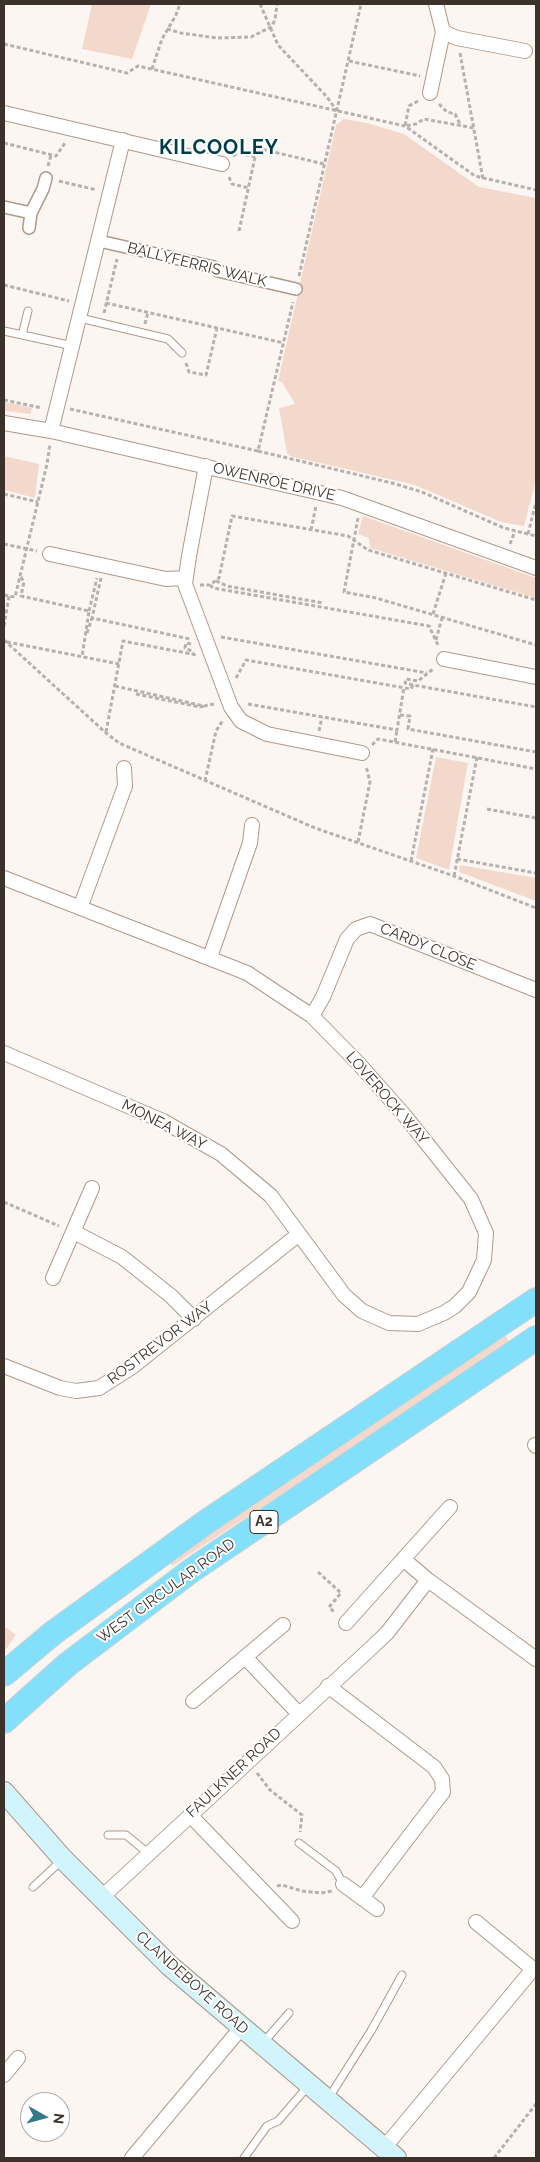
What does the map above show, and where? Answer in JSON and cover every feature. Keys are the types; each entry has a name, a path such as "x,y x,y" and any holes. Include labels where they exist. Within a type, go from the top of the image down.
{"highway":[{"name":"A2","path":"4,1674 52,1633 206,1522 536,1300"},
{"name":"WEST CIRCULAR ROAD","path":"4,1721 68,1664 192,1570 536,1338"},
{"path":"4,1699 79,1634 118,1606 192,1570"}],"main road":[{"name":"CLANDEBOYE ROAD","path":"4,1792 63,1859 170,1966 390,2153"}],"street":[{"path":"430,93 443,32 436,4"},
{"path":"443,32 457,38 525,51"},
{"path":"4,113 222,164"},
{"path":"51,431 123,140"},
{"path":"29,228 31,213 43,189 46,178"},
{"path":"4,207 31,213"},
{"name":"BALLYFERRIS WALK","path":"99,241 214,267 218,271 296,289"},
{"name":"OWENROE DRIVE","path":"4,423 51,431 319,492 361,504 536,568"},
{"path":"206,466 185,581 229,701 241,721 267,734 362,753"},
{"path":"50,554 166,579 185,581"},
{"path":"444,659 536,677"},
{"path":"80,908 125,786 124,768"},
{"path":"210,957 250,843 252,825"},
{"name":"LOVEROCK WAY","path":"4,878 247,973 312,1016 406,1116 471,1199 486,1233 484,1260 468,1292 455,1306 418,1324 389,1323 362,1312 344,1295 299,1234"},
{"name":"CARDY CLOSE","path":"312,1016 323,998 347,939 356,929 370,924 536,990"},
{"name":"MONEA WAY","path":"4,1053 163,1121 221,1154 271,1196 299,1234"},
{"path":"53,1278 92,1188"},
{"path":"74,1232 122,1257 171,1296 194,1319"},
{"name":"ROSTREVOR WAY","path":"5,1368 60,1388 76,1391 99,1388 132,1367 299,1234"},
{"path":"346,1623 450,1507"},
{"path":"403,1559 428,1580 536,1659"},
{"name":"FAULKNER ROAD","path":"101,1898 387,1633 428,1580"},
{"path":"193,1701 283,1625"},
{"path":"245,1657 299,1714"},
{"path":"328,1686 434,1768 442,1780 443,1792 362,1898"},
{"path":"190,1815 292,1921"},
{"path":"343,1884 376,1909"},
{"path":"390,2153 534,1971 476,1922"},
{"path":"132,2158 241,2028"},
{"path":"4,2075 18,2058"}],"lane":[{"path":"22,335 28,311"},
{"path":"80,318 168,340 182,353"},
{"path":"4,331 73,346"},
{"path":"108,1835 126,1835 148,1853"},
{"path":"299,1843 336,1871 343,1884"},
{"path":"33,1887 63,1859"},
{"path":"328,2100 371,2031 402,1975"},
{"path":"262,2046 289,2014"},
{"path":"244,2158 267,2126 278,2121 309,2085"}],"path":[{"path":"152,69 158,48 180,4"},
{"path":"260,4 278,45 327,97 337,111"},
{"path":"167,29 217,38 251,37 271,28 275,20 276,4"},
{"path":"457,38 483,179"},
{"path":"4,44 127,73 138,66 405,126 483,179 536,190"},
{"path":"349,61 433,78"},
{"path":"405,126 409,106 430,93 447,112 455,114 461,126"},
{"path":"405,126 416,124 424,119 474,128"},
{"path":"4,143 56,156 76,130"},
{"path":"239,232 258,148 324,164"},
{"path":"249,188 232,184 222,164 238,153 256,157"},
{"path":"46,178 110,193"},
{"path":"101,323 120,246"},
{"path":"4,285 83,304"},
{"path":"30,300 32,292"},
{"path":"106,303 284,343"},
{"path":"182,353 189,372 206,375 217,328"},
{"path":"4,400 32,406"},
{"path":"4,595 15,597 47,464 51,431"},
{"path":"258,452 392,483 422,492 504,528 536,536"},
{"path":"311,530 319,492"},
{"path":"4,494 38,502"},
{"path":"528,534 536,502"},
{"path":"361,504 344,592 376,598 536,645"},
{"path":"210,585 219,578 232,516 348,536 368,550 536,600"},
{"path":"4,544 27,549"},
{"path":"433,614 446,573"},
{"path":"20,576 24,582 21,596 89,612"},
{"path":"82,657 102,577 110,579"},
{"path":"185,581 210,585 213,588 429,626 444,659"},
{"path":"216,581 227,586 323,603"},
{"path":"87,633 86,627 94,593"},
{"path":"4,626 9,596"},
{"path":"436,641 442,617"},
{"path":"92,618 193,639 216,636 427,673"},
{"path":"106,733 123,640 197,655"},
{"path":"5,641 119,664"},
{"path":"5,641 119,743 315,828 454,876 536,908"},
{"path":"205,781 216,731 246,660 404,687 411,688 414,685"},
{"path":"418,681 406,679 406,683 414,685 536,707"},
{"path":"115,686 204,706"},
{"path":"395,742 404,687"},
{"path":"136,694 200,707 229,701 397,730"},
{"path":"400,714 410,716 408,729 536,752"},
{"path":"362,753 378,739 536,769"},
{"path":"411,861 433,749"},
{"path":"454,876 477,757"},
{"path":"358,842 370,782"},
{"path":"487,809 536,818"},
{"path":"457,859 536,873"},
{"path":"4,1202 74,1232"},
{"path":"248,1761 270,1790 302,1815 299,1843"},
{"path":"261,1889 282,1885 320,1893 331,1891 343,1884"},
{"path":"494,2158 536,2104"}],"shaded area":[{"path":"92,4 151,4 132,59 82,49"},
{"path":"344,119 367,123 404,134 479,187 536,198 536,480 524,526 501,522 415,485 290,456 287,453 279,408 295,404 282,382 278,381 336,125"},
{"path":"4,402 32,408 31,414 4,411"},
{"path":"4,456 39,464 35,498 4,490"},
{"path":"363,516 536,578 536,598 370,548 369,538 358,534"},
{"path":"436,757 468,763 449,870 416,858"},
{"path":"460,865 536,878 536,901 459,872"},
{"path":"505,1335 511,1344 172,1566 168,1559"},
{"path":"4,1626 16,1635 4,1652"}],"district":[{"name":"KILCOOLEY","path":"219,148"}]}
